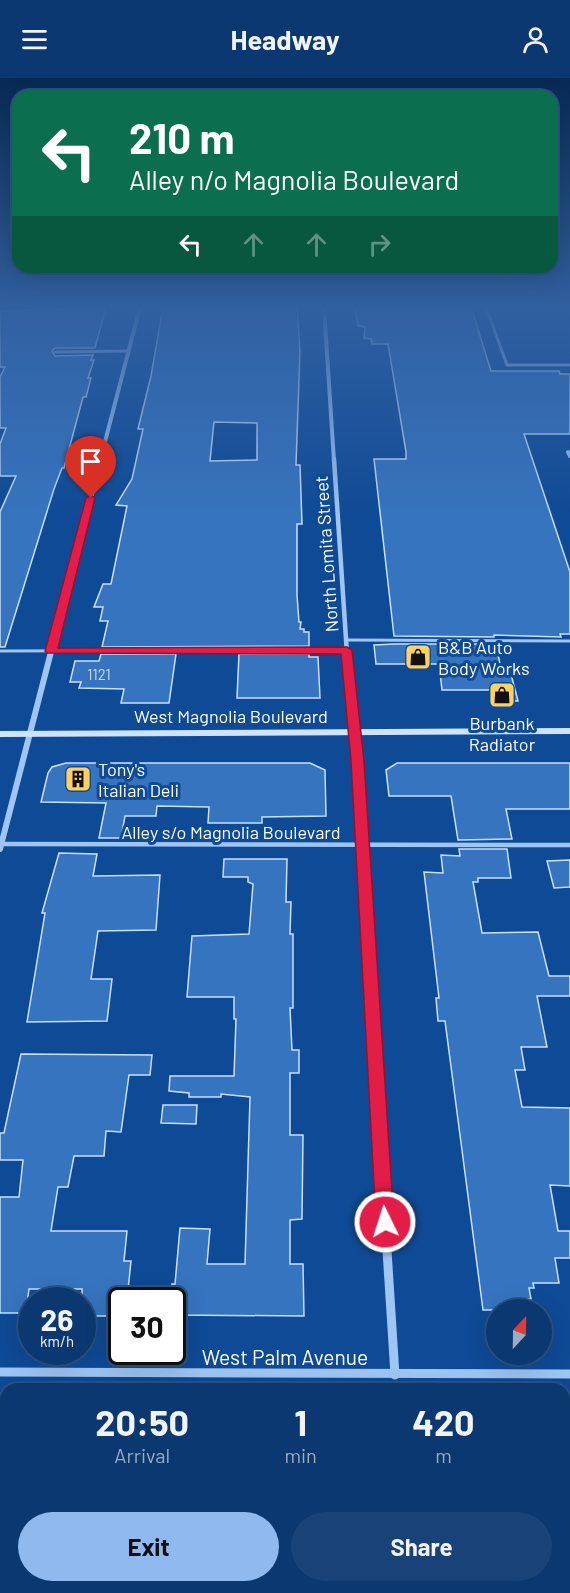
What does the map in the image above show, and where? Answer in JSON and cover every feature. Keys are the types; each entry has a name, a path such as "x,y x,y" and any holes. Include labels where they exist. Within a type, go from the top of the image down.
{"main road":[{"name":"West Magnolia Boulevard","path":"0,734 570,731"}],"street":[{"path":"0,846 121,378"},
{"name":"North Lomita Street","path":"329,378 395,1375"},
{"name":"West Palm Avenue","path":"0,1372 570,1374"}],"lane":[{"path":"347,640 570,641"},
{"path":"0,651 347,650"},
{"name":"Alley s/o Magnolia Boulevard","path":"0,846 570,845"}],"building":[{"path":"0,378 91,378 86,397 83,397 64,468 62,468 54,489 5,647 0,647 0,512 16,476 0,476 0,444 6,428 0,428"},
{"path":"151,378 299,378 296,465 300,465 302,524 297,524 297,595 300,629 309,632 309,646 102,647 108,621 100,621 103,607 94,607 103,584 111,584 127,506 116,505 132,479 143,429 138,429","holes":["214,422 257,423 257,460 210,461"]},
{"path":"394,378 570,378 570,434 524,434 570,572 570,634 560,634 561,637 394,636 374,459 406,459"},
{"path":"496,644 502,674 511,674 518,701 494,701 492,690 442,690 439,664 376,664 374,645"},
{"path":"101,654 176,654 169,703 121,703 124,689 79,688 81,682 70,682 75,661 99,661"},
{"path":"239,654 309,654 309,657 318,657 320,698 237,698"},
{"path":"66,763 310,763 325,770 326,816 262,817 262,823 208,823 209,807 157,806 156,816 125,816 121,838 99,838 106,803 41,802 48,773 52,767"},
{"path":"397,763 570,763 570,809 506,809 512,839 458,840 451,796 389,796 386,770"},
{"path":"459,849 507,849 511,878 478,878 478,882 473,882 482,933 538,932 549,976 570,976 570,996 537,996 547,1047 521,1047 525,1070 515,1070 522,1107 570,1108 570,1186 550,1185 558,1231 570,1231 570,1258 555,1258 559,1283 533,1283 534,1288 529,1288 531,1299 486,1299 486,1310 483,1310 445,1021 438,1021 436,998 439,998 424,872 443,873 441,855 460,856"},
{"path":"59,853 97,854 93,876 160,875 156,930 98,931 91,979 112,979 107,1021 27,1022 45,913 42,913"},
{"path":"224,859 287,859 286,902 291,902 290,934 293,934 293,1008 290,1008 292,1050 299,1050 299,1073 290,1073 290,1135 303,1135 302,1219 290,1220 290,1264 303,1264 304,1316 186,1315 186,1287 172,1287 172,1284 175,1284 180,1228 210,1229 207,1264 245,1264 250,1097 221,1094 221,1097 189,1097 189,1093 169,1091 170,1076 234,1076 236,1019 234,1019 234,997 187,997 192,936 249,934 253,884 248,882 248,877 223,877"},
{"path":"570,860 570,887 554,888 547,861"},
{"path":"21,1054 152,1055 150,1075 129,1075 121,1132 106,1131 104,1156 74,1156 68,1187 58,1187 51,1231 127,1231 124,1261 131,1261 128,1287 108,1287 108,1316 96,1316 96,1287 18,1287 18,1313 0,1313 0,1197 19,1197 23,1160 0,1160 0,1133 4,1133"},
{"path":"163,1105 197,1105 196,1124 161,1123"}],"place":[{"name":"B&B Auto Body Works","path":"418,657"},
{"name":"Burbank Radiator","path":"502,695"},
{"name":"Tony's Italian Deli","path":"78,779"}],"route":[{"path":"91,498 51,651 347,650 357,761 385,1222"}]}
